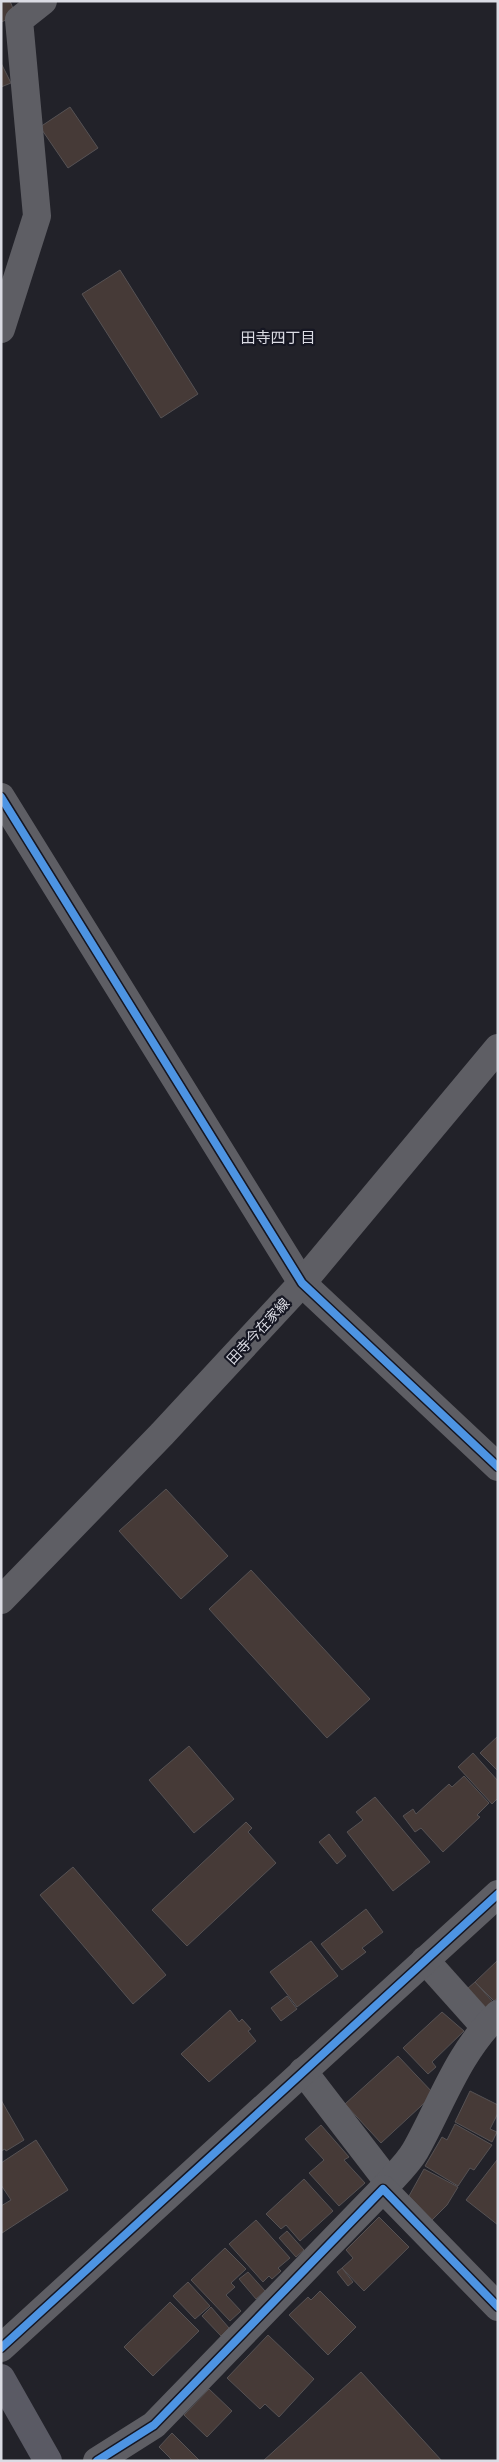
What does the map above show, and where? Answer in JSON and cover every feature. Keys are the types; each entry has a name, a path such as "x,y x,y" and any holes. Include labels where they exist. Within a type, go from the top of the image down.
{"main road":[{"path":"1,2378 48,2461"}],"street":[{"path":"1,329 37,216 19,20 43,1"},
{"path":"1,797 302,1283 498,1467"},
{"name":"田寺今在家線","path":"1,1600 156,1441 302,1283 498,1048"},
{"path":"1,2348 498,1894"},
{"path":"97,2461 154,2425 386,2186 414,2153 455,2069 491,2020 425,1960"},
{"path":"303,2071 386,2186 498,2307"}],"building":[{"path":"1,1 10,1 16,16 1,22"},
{"path":"1,63 11,83 1,87"},
{"path":"70,107 98,148 68,168 40,127"},
{"path":"120,270 198,394 161,418 82,294"},
{"path":"166,1489 228,1556 181,1599 119,1531"},
{"path":"251,1570 370,1699 327,1738 209,1609"},
{"path":"498,1736 498,1771 480,1753"},
{"path":"189,1746 234,1799 194,1833 149,1780"},
{"path":"473,1753 498,1781 498,1798 492,1804 458,1767"},
{"path":"464,1776 489,1803 477,1815 480,1817 443,1852 421,1828 415,1832 403,1816 413,1809 416,1814 449,1784 452,1787"},
{"path":"375,1797 430,1862 393,1891 347,1832 363,1820 356,1812"},
{"path":"246,1822 252,1828 248,1832 276,1863 187,1946 152,1910"},
{"path":"329,1834 346,1856 337,1864 319,1842"},
{"path":"73,1867 166,1975 133,2004 40,1895"},
{"path":"366,1909 383,1932 362,1948 366,1952 342,1970 321,1944"},
{"path":"311,1941 338,1976 297,2007 270,1972"},
{"path":"498,1960 498,1998 494,2001 475,1982"},
{"path":"475,1982 493,2002 485,2009 467,1989"},
{"path":"287,1996 297,2009 281,2021 271,2008"},
{"path":"230,2010 239,2022 242,2019 251,2029 248,2031 256,2041 209,2082 181,2054"},
{"path":"442,2012 464,2031 432,2062 436,2067 428,2074 403,2048"},
{"path":"398,2056 434,2094 381,2143 345,2104"},
{"path":"470,2091 498,2105 498,2113 490,2129 497,2132 492,2142 455,2122"},
{"path":"1,2100 24,2140 6,2151 5,2149 1,2151"},
{"path":"455,2124 492,2145 474,2170 470,2168 458,2186 425,2166 442,2137 447,2140"},
{"path":"321,2125 349,2157 344,2160 365,2183 339,2206 309,2173 324,2160 305,2139"},
{"path":"36,2140 68,2190 2,2233 1,2206 11,2200 1,2185 1,2163"},
{"path":"498,2161 498,2225 466,2200"},
{"path":"424,2169 458,2187 447,2205 432,2220 409,2196"},
{"path":"304,2179 333,2211 300,2241 286,2225 281,2229 266,2214"},
{"path":"379,2217 409,2247 364,2291 342,2268 353,2258 346,2250"},
{"path":"256,2220 290,2258 278,2268 281,2271 272,2279 269,2276 263,2282 229,2244"},
{"path":"287,2231 304,2250 296,2257 279,2238"},
{"path":"225,2248 246,2269 231,2283 235,2287 226,2295 241,2311 230,2321 191,2280"},
{"path":"342,2268 353,2282 348,2286 337,2272"},
{"path":"248,2272 265,2291 256,2299 239,2279"},
{"path":"188,2282 210,2306 195,2319 173,2296"},
{"path":"320,2291 356,2327 328,2355 289,2315 308,2297 311,2300"},
{"path":"170,2302 199,2331 153,2376 124,2347"},
{"path":"211,2307 229,2328 221,2336 202,2316"},
{"path":"268,2335 314,2379 279,2417 265,2404 260,2409 227,2378"},
{"path":"361,2372 442,2461 263,2461"},
{"path":"209,2389 232,2411 207,2437 184,2415"},
{"path":"172,2433 200,2461 172,2461 159,2447"}],"cycle path":[{"path":"1,797 302,1283 498,1467"},
{"path":"1,2348 498,1894"},
{"path":"97,2461 154,2425 383,2189 498,2307"}],"district":[{"name":"田寺四丁目","path":"278,338"}]}
